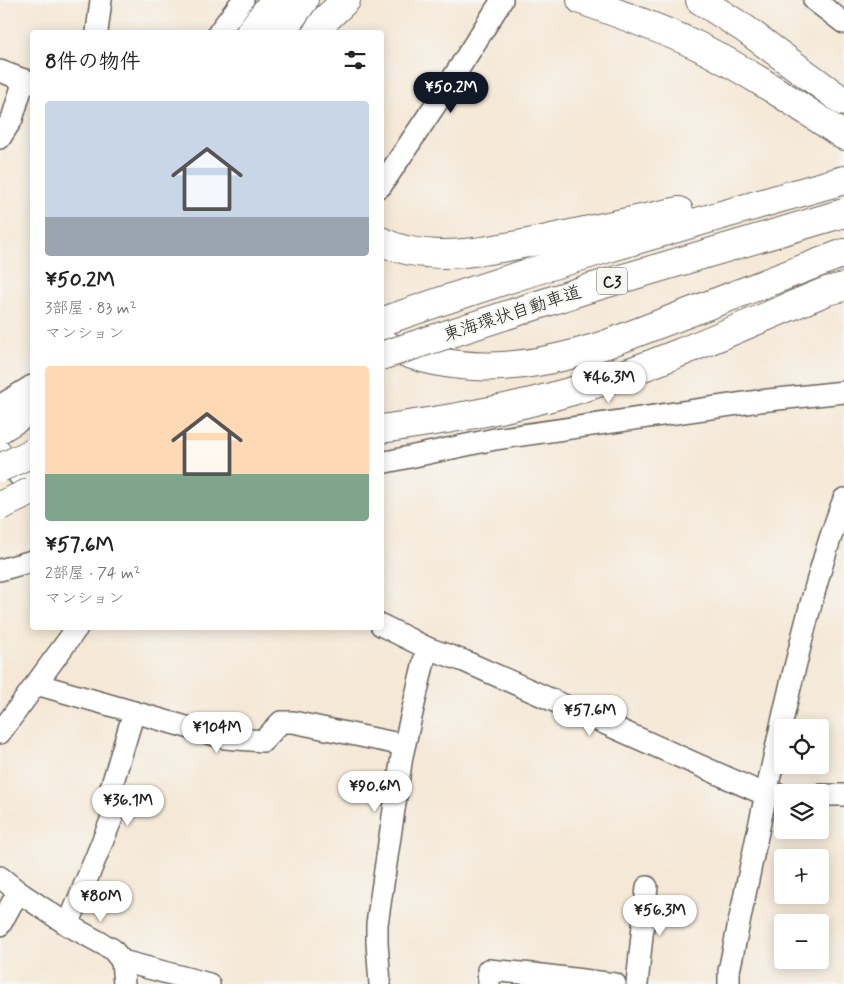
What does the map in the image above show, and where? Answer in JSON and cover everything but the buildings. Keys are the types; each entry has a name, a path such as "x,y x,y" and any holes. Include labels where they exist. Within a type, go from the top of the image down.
{"highway":[{"path":"252,30 275,0"},
{"path":"283,30 304,0"},
{"path":"318,30 327,18 346,0"},
{"path":"581,0 697,46 777,91 844,136"},
{"path":"700,0 745,29 844,102"},
{"path":"384,242 412,251 445,254 482,252 703,206 844,168"},
{"name":"東海環状自動車道","path":"384,321 568,261 732,211 844,180"},
{"name":"東海環状自動車道","path":"384,355 596,286 844,213"},
{"path":"384,343 414,356 444,364 476,367 540,362 572,355 607,344 844,253"},
{"path":"384,429 475,414 534,402 592,386 827,291 844,287"},
{"path":"0,429 30,410"},
{"path":"0,468 30,454"},
{"path":"0,506 30,493"},
{"path":"0,518 30,506"}],"street":[{"path":"97,30 101,0"},
{"path":"220,30 243,0"},
{"path":"384,182 444,92 502,0"},
{"path":"814,0 841,13"},
{"path":"0,71 28,81 12,119 0,138"},
{"path":"0,406 30,387"},
{"path":"384,462 495,440 750,403 844,392"},
{"path":"0,452 30,490"},
{"path":"774,784 775,747 807,617 839,527 844,498"},
{"path":"0,570 30,562"},
{"path":"384,627 426,648 464,661 774,795 729,971 729,984"},
{"path":"0,733 76,630"},
{"path":"380,984 377,924 404,745 426,648"},
{"path":"36,684 225,738 263,741 281,722 293,722 404,745"},
{"path":"68,925 112,818 111,788 134,712"},
{"path":"829,795 844,795"},
{"path":"0,877 20,893 68,925 112,949 122,960 209,984"},
{"path":"637,984 647,887"},
{"path":"0,925 20,893"},
{"path":"122,960 124,984"},
{"path":"489,984 488,970 615,984"}]}
